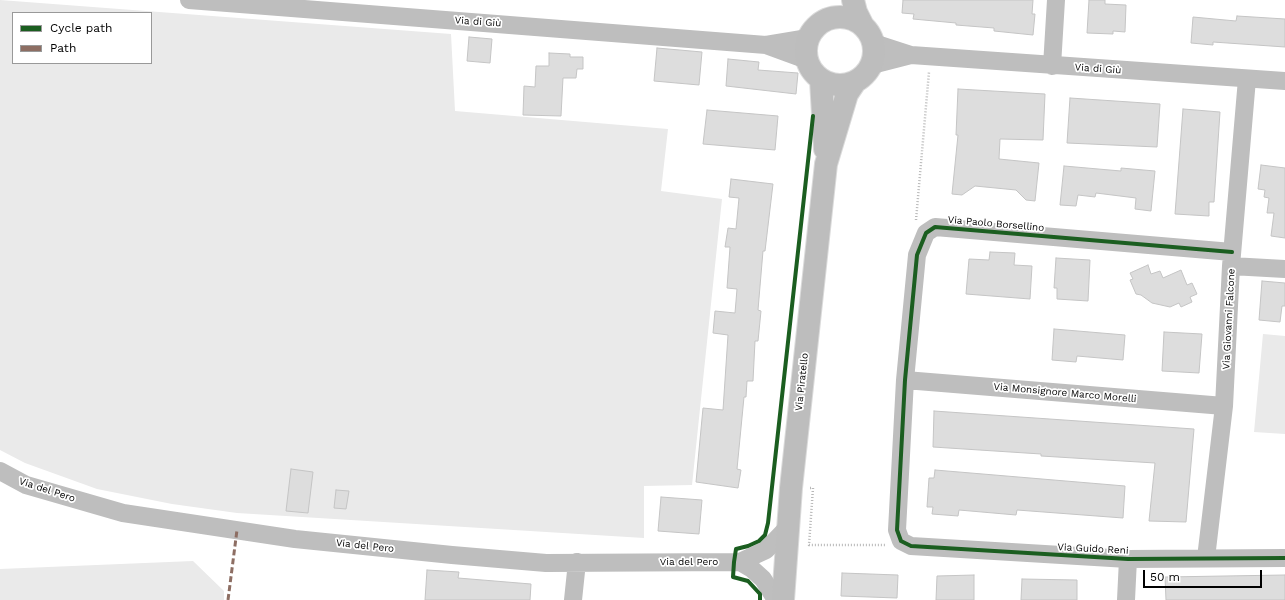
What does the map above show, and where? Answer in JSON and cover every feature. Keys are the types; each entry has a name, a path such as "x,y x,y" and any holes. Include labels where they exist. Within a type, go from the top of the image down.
{"main road":[{"path":"832,0 830,8 822,21 808,38 806,48 807,60 812,71 821,80 844,86 855,82"},
{"path":"853,0 856,12 874,43 875,54 872,65"},
{"path":"822,21 832,17 842,16 853,19 862,24"},
{"name":"Via Piratello","path":"826,164 847,94 855,82 865,75 872,65"},
{"name":"Via Piratello","path":"783,600 791,488 826,164 821,80"}],"street":[{"name":"Via di Giù","path":"189,0 766,45 808,38"},
{"path":"1052,66 1056,0"},
{"name":"Via di Giù","path":"874,43 911,55 1285,81"},
{"name":"Via di Giù","path":"766,45 807,60"},
{"name":"Via di Giù","path":"872,65 911,55"},
{"name":"Via Giovanni Falcone","path":"1206,558 1224,406 1232,259 1247,79"},
{"name":"Via Paolo Borsellino","path":"901,541 896,520 905,380 917,255 926,233 935,227 1232,259 1285,269"},
{"name":"Via Monsignore Marco Morelli","path":"905,380 1224,406"},
{"name":"Via del Pero","path":"0,471 26,485 123,513 302,539 452,556 546,563 740,562 766,550 788,527"},
{"name":"Via Guido Reni","path":"901,541 911,546 1128,559 1285,558"},
{"path":"1126,600 1128,559"},
{"path":"573,600 577,562"},
{"path":"740,562 752,569 763,579 776,600"}],"path":[{"path":"921,246 915,224 930,56"},
{"path":"791,488 813,488 809,545 890,545 901,541"}],"shaded area":[{"path":"0,0 451,34 455,111 668,129 661,191 722,199 692,485 644,486 644,538 237,513 172,504 97,489 25,463 0,450"},
{"path":"1263,334 1285,336 1285,434 1254,432"},
{"path":"193,561 224,591 224,600 0,600 0,569"}],"building":[{"path":"903,0 1033,0 1032,14 1035,14 1033,35 994,31 994,28 956,25 956,23 913,19 914,14 902,13"},
{"path":"1089,0 1105,0 1105,4 1126,5 1125,32 1113,31 1113,34 1087,33"},
{"path":"1237,16 1285,19 1285,47 1213,42 1213,45 1191,43 1193,17 1236,21"},
{"path":"469,37 492,39 490,63 467,61"},
{"path":"657,48 702,52 699,85 654,81"},
{"path":"549,53 570,54 570,57 583,57 583,69 577,69 576,78 563,78 561,116 523,115 524,86 535,87 536,66 549,66"},
{"path":"728,59 759,62 758,70 798,73 796,94 726,86"},
{"path":"958,89 1045,94 1043,140 1000,139 999,159 1039,163 1035,201 1026,200 1016,190 975,186 962,195 952,194 958,135 956,135"},
{"path":"1070,98 1160,104 1157,147 1067,143"},
{"path":"1183,109 1220,112 1214,202 1209,202 1209,216 1175,214"},
{"path":"707,110 778,116 775,150 703,144"},
{"path":"1261,165 1285,168 1285,238 1271,236 1274,213 1267,213 1269,198 1264,197 1265,190 1258,189"},
{"path":"1064,166 1121,171 1121,168 1155,171 1151,211 1135,209 1136,198 1096,193 1095,197 1078,195 1076,206 1060,205"},
{"path":"731,179 773,184 765,251 763,251 758,310 761,311 758,341 755,341 753,381 747,381 746,397 744,397 737,469 741,470 738,488 696,482 703,408 723,410 728,335 713,333 715,311 735,313 737,289 727,288 730,247 725,247 728,228 736,229 739,198 729,197"},
{"path":"990,252 1015,253 1014,265 1032,266 1030,299 966,294 969,259 989,260"},
{"path":"1056,258 1090,260 1088,301 1057,299 1057,288 1054,288"},
{"path":"1148,265 1151,274 1160,271 1163,278 1181,270 1187,285 1192,283 1197,294 1190,297 1192,302 1181,307 1179,303 1170,307 1152,303 1141,295 1136,294 1130,280 1133,279 1130,273"},
{"path":"1262,281 1285,283 1285,306 1282,306 1280,322 1259,320"},
{"path":"1054,329 1125,335 1123,360 1077,356 1076,362 1052,360"},
{"path":"1164,332 1202,334 1199,373 1162,371"},
{"path":"934,411 1194,429 1186,522 1149,521 1155,463 1041,456 1041,454 933,447"},
{"path":"291,469 313,472 308,513 286,511"},
{"path":"935,470 1125,486 1123,518 1017,510 1016,515 959,510 958,516 932,514 933,507 927,507 929,478 934,478"},
{"path":"336,490 349,491 346,509 334,508"},
{"path":"661,497 702,500 699,534 658,531"},
{"path":"427,570 459,572 458,578 531,584 530,600 425,600"},
{"path":"842,573 898,575 897,598 841,596"},
{"path":"974,575 974,600 936,600 937,576"},
{"path":"1285,575 1285,600 1166,600 1165,577"},
{"path":"1022,579 1077,580 1077,600 1021,600"}],"marked path":[{"path":"228,600 237,530"}],"cycle path":[{"path":"760,600 760,594 748,581 733,577 734,562 736,549 759,541 765,535 768,523 813,116"},
{"path":"1232,252 935,227 926,233 917,255 905,380 897,530 901,541 911,546 1128,559 1285,558"}]}
